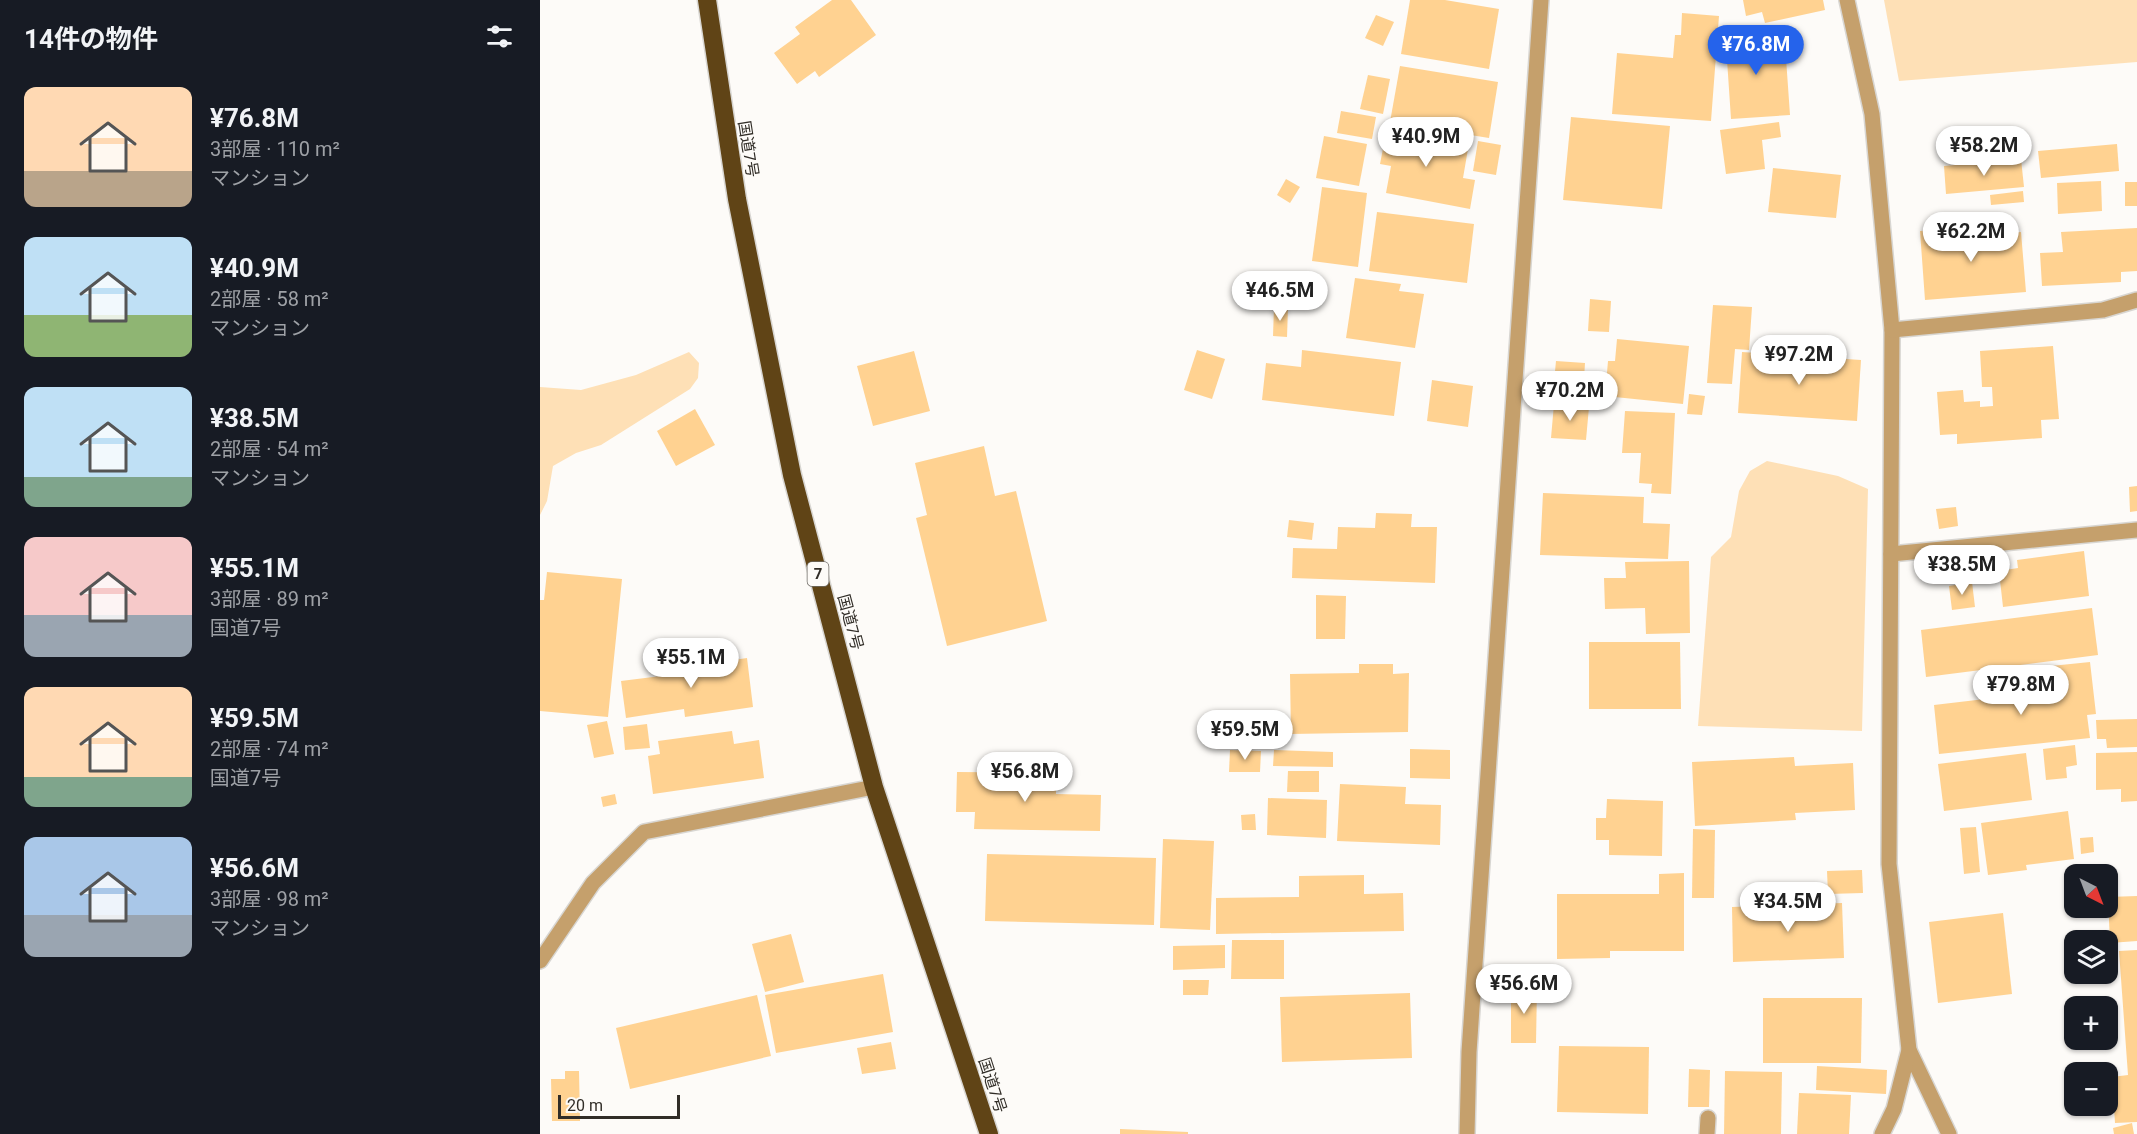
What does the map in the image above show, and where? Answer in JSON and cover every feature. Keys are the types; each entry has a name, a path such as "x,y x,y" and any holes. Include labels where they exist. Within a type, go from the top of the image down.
{"highway":[{"name":"国道7号","path":"707,0 737,199 792,475 874,787 988,1134"}],"street":[{"path":"1467,1134 1470,1040 1541,0"},
{"path":"1847,0 1872,114 1892,330 1889,864 1909,1050 1949,1134"},
{"path":"1892,330 2103,310 2137,300"},
{"path":"1891,554 2137,530"},
{"path":"540,962 593,883 644,832 874,787"},
{"path":"1882,1134 1894,1109 1909,1050"},
{"path":"1707,1134 1708,1118"}],"shaded area":[{"path":"1884,0 2137,0 2137,62 1899,81"},
{"path":"689,352 699,363 698,378 690,389 601,445 576,453 553,466 547,501 540,515 540,387 581,390 636,375"},
{"path":"1767,461 1838,476 1868,489 1862,731 1698,726 1711,557 1731,537 1739,491 1750,471"}],"building":[{"path":"832,0 851,0 876,35 819,77 815,71 797,84 774,53 800,34 795,27"},
{"path":"1410,0 1445,0 1499,9 1489,69 1401,54"},
{"path":"1743,0 1823,0 1825,10 1765,23 1762,12 1746,16"},
{"path":"1682,13 1719,16 1711,121 1612,114 1617,53 1673,58 1675,35 1681,35"},
{"path":"1376,15 1394,22 1383,46 1365,38"},
{"path":"1763,28 1764,46 1785,44 1790,115 1731,119 1725,30"},
{"path":"1400,66 1498,82 1489,138 1390,122"},
{"path":"1368,75 1390,79 1383,114 1360,109"},
{"path":"1341,111 1376,117 1372,139 1337,133"},
{"path":"1571,117 1670,126 1662,209 1563,200"},
{"path":"1779,122 1781,137 1762,140 1765,169 1726,174 1720,130"},
{"path":"1388,123 1432,131 1430,142 1468,149 1463,178 1475,180 1470,209 1386,193 1391,166 1380,164"},
{"path":"1324,136 1367,144 1359,186 1316,178"},
{"path":"1478,141 1501,145 1496,175 1473,171"},
{"path":"2117,144 2119,171 2041,178 2038,151"},
{"path":"2021,159 2024,187 1946,194 1944,166"},
{"path":"1773,168 1841,175 1836,218 1768,212"},
{"path":"1286,179 1300,187 1290,203 1277,195"},
{"path":"2101,181 2102,211 2058,214 2057,183"},
{"path":"2125,182 2137,182 2137,206 2125,206"},
{"path":"1322,187 1367,193 1358,267 1312,261"},
{"path":"2023,191 2024,202 1991,205 1990,195"},
{"path":"1377,212 1474,224 1467,283 1369,271"},
{"path":"1981,226 1982,235 2021,232 2026,292 1925,300 1920,231"},
{"path":"2137,228 2137,271 2121,272 2121,282 2042,286 2040,253 2063,252 2061,232"},
{"path":"1355,278 1401,284 1399,291 1424,294 1415,348 1346,338"},
{"path":"1590,299 1611,301 1609,332 1588,331"},
{"path":"1713,305 1752,307 1749,350 1735,349 1732,384 1707,383"},
{"path":"1274,307 1288,308 1287,337 1273,336"},
{"path":"1617,339 1689,346 1683,404 1605,396 1608,361 1615,361"},
{"path":"2053,346 2059,419 2041,420 2042,438 1957,444 1957,434 1940,435 1937,392 1963,390 1964,402 1980,401 1980,407 1993,406 1992,387 1982,387 1980,351"},
{"path":"1197,350 1225,359 1212,399 1184,390"},
{"path":"1302,350 1401,362 1394,416 1262,400 1266,363 1301,367"},
{"path":"914,351 930,411 873,426 857,366"},
{"path":"1742,352 1861,360 1857,421 1738,413"},
{"path":"1556,361 1585,363 1583,394 1553,392"},
{"path":"1432,380 1473,386 1468,427 1427,421"},
{"path":"1689,394 1705,396 1702,415 1687,414"},
{"path":"1554,404 1589,407 1586,440 1551,438"},
{"path":"695,409 715,445 676,466 657,431"},
{"path":"1625,411 1675,413 1671,494 1651,493 1652,484 1639,483 1641,453 1622,453"},
{"path":"984,446 995,496 1016,491 1047,621 947,646 916,518 927,515 915,463"},
{"path":"2137,486 2137,511 2130,512 2129,487"},
{"path":"1543,493 1644,497 1643,523 1670,524 1668,559 1540,555"},
{"path":"1956,507 1958,526 1939,529 1936,509"},
{"path":"1376,513 1412,514 1411,527 1437,527 1435,583 1292,578 1293,548 1337,549 1338,527 1375,528"},
{"path":"1289,520 1314,523 1312,540 1287,537"},
{"path":"2084,551 2089,596 2003,607 1999,571 2018,568 2017,560"},
{"path":"1689,561 1690,633 1646,634 1645,608 1605,609 1604,578 1626,578 1625,562"},
{"path":"547,572 622,579 608,717 540,711 540,600 544,600"},
{"path":"1972,582 1975,607 1952,610 1949,586"},
{"path":"1316,595 1346,596 1345,639 1316,639"},
{"path":"2092,608 2098,655 1926,677 1921,630"},
{"path":"1589,642 1680,642 1681,709 1589,709"},
{"path":"705,656 707,664 747,658 753,707 685,717 684,709 626,718 621,681 661,676 660,670 679,667 678,660"},
{"path":"2090,662 2096,714 2087,715 2090,738 1939,754 1934,705 2054,691 2051,666"},
{"path":"1359,664 1393,664 1393,674 1409,673 1408,732 1291,734 1290,674 1359,673"},
{"path":"2137,719 2137,747 2107,748 2106,739 2097,739 2096,720"},
{"path":"607,721 614,754 594,758 587,725"},
{"path":"647,724 650,748 625,750 623,727"},
{"path":"732,731 734,744 759,740 764,778 653,794 648,756 660,754 658,741"},
{"path":"2075,745 2077,765 2066,767 2067,778 2046,780 2043,749"},
{"path":"1410,749 1450,750 1450,779 1410,778"},
{"path":"1230,750 1261,751 1260,772 1229,772"},
{"path":"1274,750 1333,752 1333,767 1273,766"},
{"path":"2137,752 2137,801 2121,802 2121,789 2096,790 2096,753"},
{"path":"2026,753 2032,800 1944,811 1938,764"},
{"path":"1794,757 1795,766 1853,763 1855,810 1795,813 1796,820 1695,826 1692,762"},
{"path":"1288,771 1319,771 1319,792 1287,792"},
{"path":"957,772 1056,773 1056,794 1101,795 1100,831 974,829 975,812 956,812"},
{"path":"1340,784 1406,787 1405,804 1441,805 1440,845 1337,841"},
{"path":"615,794 617,804 603,807 601,797"},
{"path":"1268,798 1327,800 1326,838 1267,835"},
{"path":"1607,799 1663,801 1662,856 1609,855 1609,840 1596,840 1596,818 1606,818"},
{"path":"2068,811 2074,859 2026,865 2027,870 1988,875 1981,823"},
{"path":"1255,814 1256,830 1242,830 1241,815"},
{"path":"1976,827 1980,872 1964,874 1960,828"},
{"path":"1693,829 1715,830 1714,898 1692,898"},
{"path":"2093,837 2094,852 2081,854 2080,838"},
{"path":"1163,839 1214,841 1210,930 1160,928"},
{"path":"987,854 1156,858 1154,925 985,921"},
{"path":"1862,870 1863,893 1828,894 1827,871"},
{"path":"1684,873 1684,951 1610,951 1610,958 1557,959 1557,894 1659,894 1659,874"},
{"path":"1364,875 1364,894 1403,893 1404,931 1216,934 1216,898 1299,897 1299,876"},
{"path":"2137,896 2137,941 2118,942 2118,930 2109,930 2109,918 2118,918 2118,897"},
{"path":"1842,903 1844,958 1733,962 1732,907"},
{"path":"2003,913 2012,994 1938,1003 1929,922"},
{"path":"791,934 804,982 765,992 752,944"},
{"path":"1232,940 1284,940 1284,979 1231,979"},
{"path":"1225,945 1225,968 1173,970 1173,946"},
{"path":"2137,950 2137,1122 2115,1123 2115,1116 2118,1116 2118,1076 2128,1075 2119,951"},
{"path":"883,974 893,1032 776,1053 765,995"},
{"path":"1183,980 1209,980 1208,995 1183,995"},
{"path":"1511,987 1537,987 1536,1043 1511,1043"},
{"path":"1410,993 1412,1058 1282,1062 1280,997"},
{"path":"757,995 771,1056 630,1089 616,1028"},
{"path":"1763,998 1862,998 1861,1063 1763,1063"},
{"path":"891,1042 896,1069 862,1074 857,1048"},
{"path":"1559,1046 1649,1047 1648,1114 1557,1112"},
{"path":"1817,1066 1887,1070 1886,1094 1816,1090"},
{"path":"1689,1069 1710,1070 1709,1107 1688,1107"},
{"path":"565,1071 579,1071 580,1121 552,1121 551,1079 565,1079"},
{"path":"1725,1071 1782,1072 1781,1134 1724,1134"},
{"path":"1799,1093 1851,1095 1849,1134 1797,1134"},
{"path":"2132,1123 2134,1134 2114,1134 2113,1128"},
{"path":"1120,1129 1188,1132 1188,1134 1120,1134"}]}
